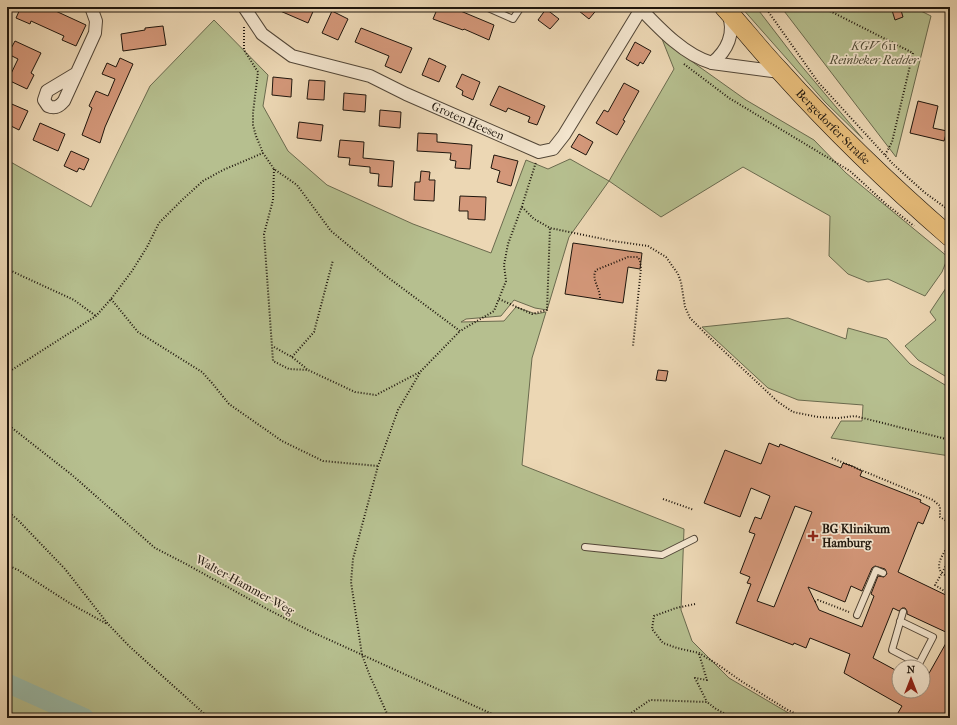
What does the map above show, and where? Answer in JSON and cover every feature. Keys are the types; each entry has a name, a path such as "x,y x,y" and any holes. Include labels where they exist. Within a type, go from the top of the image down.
{"main road":[{"name":"Bergedorfer Straße","path":"726,9 780,72 868,163 915,206 947,244"}],"street":[{"path":"77,73 95,33 96,21 91,7"},
{"path":"539,152 553,149 564,135 640,8 681,47 694,56 712,63 780,72"},
{"path":"712,63 722,54 728,43 731,21 726,9"},
{"name":"Groten Heesen","path":"247,12 262,34 292,56 370,76 406,94 539,152"}],"lane":[{"path":"486,7 513,19 521,7"},
{"path":"585,547 662,555 694,539"},
{"path":"857,615 876,570 883,573"},
{"path":"900,621 932,637 919,664 892,650 900,621 903,612"}],"path":[{"path":"187,10 196,7"},
{"path":"765,7 818,82 885,155 924,192 950,211"},
{"path":"822,7 913,52 892,142 885,155"},
{"path":"247,12 244,22 244,50 258,72 253,125 263,153 274,169 297,185 332,231 382,273 460,331"},
{"path":"680,60 729,98 850,171 886,204 919,230"},
{"path":"390,718 370,676 362,655 351,582 352,560 378,466 398,410 421,371 460,331 494,311 506,281 504,264 508,244 539,152"},
{"path":"7,373 96,316 111,299 147,247 159,223 203,181 223,170 263,153"},
{"path":"274,169 273,200 264,234 273,361 289,369 308,370"},
{"path":"522,206 534,219 550,228 613,241 648,246 666,257 678,274 681,282 685,307 690,318 778,402 793,412 838,418 855,416 950,440"},
{"path":"498,299 532,314 547,310 550,228"},
{"path":"947,244 950,254"},
{"path":"600,298 599,289 595,280 596,270 628,257 638,257 641,268 633,346"},
{"path":"292,357 314,332 334,260"},
{"path":"7,269 74,300 96,316"},
{"path":"111,299 138,332 202,372 229,404 282,441 323,462 378,466"},
{"path":"273,347 292,357 308,370 355,392 376,395 421,371"},
{"name":"Walter-Hammer-Weg","path":"7,424 72,476 155,548 269,610 362,655 502,718"},
{"path":"832,458 933,500 940,506 940,516 950,523"},
{"path":"663,499 694,510"},
{"path":"7,510 64,569 108,624 148,664 209,718"},
{"path":"950,543 940,562 939,570 950,577"},
{"path":"946,564 935,585 946,592 950,585"},
{"path":"7,565 18,570 71,604 108,624"},
{"path":"815,602 818,600 857,615"},
{"path":"695,604 676,608 654,616 652,629 663,643 677,648 699,652 740,681 786,709 804,718"},
{"path":"699,652 706,680 695,678 707,702 716,709 733,718"},
{"path":"624,718 650,700 707,702"},
{"path":"483,718 497,717"}],"green space":[{"path":"741,7 756,7 799,63 863,139 825,102"},
{"name":"KGV 611 Reinbeker Redder","path":"781,7 913,7 931,16 896,157"},
{"path":"214,20 268,75 263,106 288,151 327,185 413,224 491,253 526,160 548,169 570,159 609,181 569,237 547,310 535,308 514,300 501,316 466,319 461,322 504,321 516,307 536,314 546,312 532,358 522,465 684,529 681,610 692,641 729,678 797,718 97,718 7,678 7,160 91,207 150,86"},
{"path":"660,34 694,63 746,100 814,140 846,173 948,257 942,272 925,296 888,279 868,282 848,274 829,256 830,216 743,167 661,217 609,181 674,69"},
{"path":"950,282 950,379 918,360 905,346 936,320 930,312"},
{"path":"788,318 846,339 848,328 887,339 910,364 950,388 950,456 831,438 841,421 862,421 863,405 798,400 768,388 702,327"},
{"path":"7,690 74,718 7,718"}],"building":[{"path":"21,7 47,7 86,25 76,46 62,40 64,36 31,21 30,24 16,18"},
{"path":"271,7 315,7 308,23"},
{"path":"438,7 451,7 494,25 489,40 464,29 463,30 433,19"},
{"path":"574,7 599,7 589,19"},
{"path":"891,7 900,7 903,17 895,20"},
{"path":"546,9 559,19 550,29 538,20"},
{"path":"332,11 348,19 338,40 322,33"},
{"path":"163,26 166,45 123,51 121,34 145,30 145,28"},
{"path":"361,28 412,48 401,73 385,66 389,56 355,42"},
{"path":"15,41 41,53 31,73 34,75 27,89 8,80 18,59 8,54"},
{"path":"635,42 651,51 643,64 640,62 638,66 626,59"},
{"path":"120,58 133,64 105,127 100,143 82,135 92,108 89,106 96,91 108,96 115,79 102,74 107,63 116,67"},
{"path":"429,58 446,66 439,82 422,75"},
{"path":"462,74 480,82 473,100 462,95 463,91 456,87"},
{"path":"273,77 292,79 291,97 272,95"},
{"path":"309,80 325,81 324,100 307,99"},
{"path":"624,83 639,91 623,120 625,121 617,135 596,123 604,110 608,112"},
{"path":"499,86 545,106 537,125 528,122 530,117 508,108 506,112 490,105"},
{"path":"344,93 366,95 365,112 343,110"},
{"path":"918,101 938,106 933,128 947,131 944,141 910,133"},
{"path":"7,102 28,111 19,130 7,124"},
{"path":"380,110 401,112 400,128 379,126"},
{"path":"299,122 323,125 321,141 297,138"},
{"path":"40,123 65,134 58,151 33,140"},
{"path":"418,133 437,134 437,142 472,145 470,169 455,168 456,161 450,160 451,153 417,151"},
{"path":"579,134 593,142 586,155 571,147"},
{"path":"340,140 364,142 363,158 394,161 392,187 378,186 379,174 370,173 370,167 349,165 350,158 338,157"},
{"path":"71,151 89,159 84,170 79,168 77,172 64,166"},
{"path":"494,155 518,161 511,186 497,182 500,171 491,168"},
{"path":"421,171 430,172 429,180 435,180 434,201 414,200 415,182 420,182"},
{"path":"460,196 486,197 485,220 468,219 468,211 459,211"},
{"path":"573,243 642,253 640,269 628,267 623,303 565,294"},
{"path":"658,370 668,371 666,381 656,380"},
{"path":"769,443 779,447 780,444 841,468 843,463 852,466 862,471 860,476 921,500 920,502 930,507 923,524 918,522 898,572 950,597 950,634 907,614 905,608 902,608 899,611 893,608 873,658 891,668 891,699 931,699 931,670 950,636 950,718 895,718 902,706 844,673 850,654 810,638 806,648 794,643 793,645 736,623 751,584 747,583 750,577 740,573 755,534 749,532 755,517 761,519 770,496 751,488 740,517 704,503 725,450 761,464","holes":["795,506 812,512 774,607 757,601","875,566 885,569 887,574 884,577 878,576 871,594 874,596 862,627 819,610 808,587 845,602 851,586 862,591 872,568"]}],"waterway":[{"path":"7,683 85,718"}],"place":[{"name":"BG Klinikum Hamburg","path":"813,536"}]}
